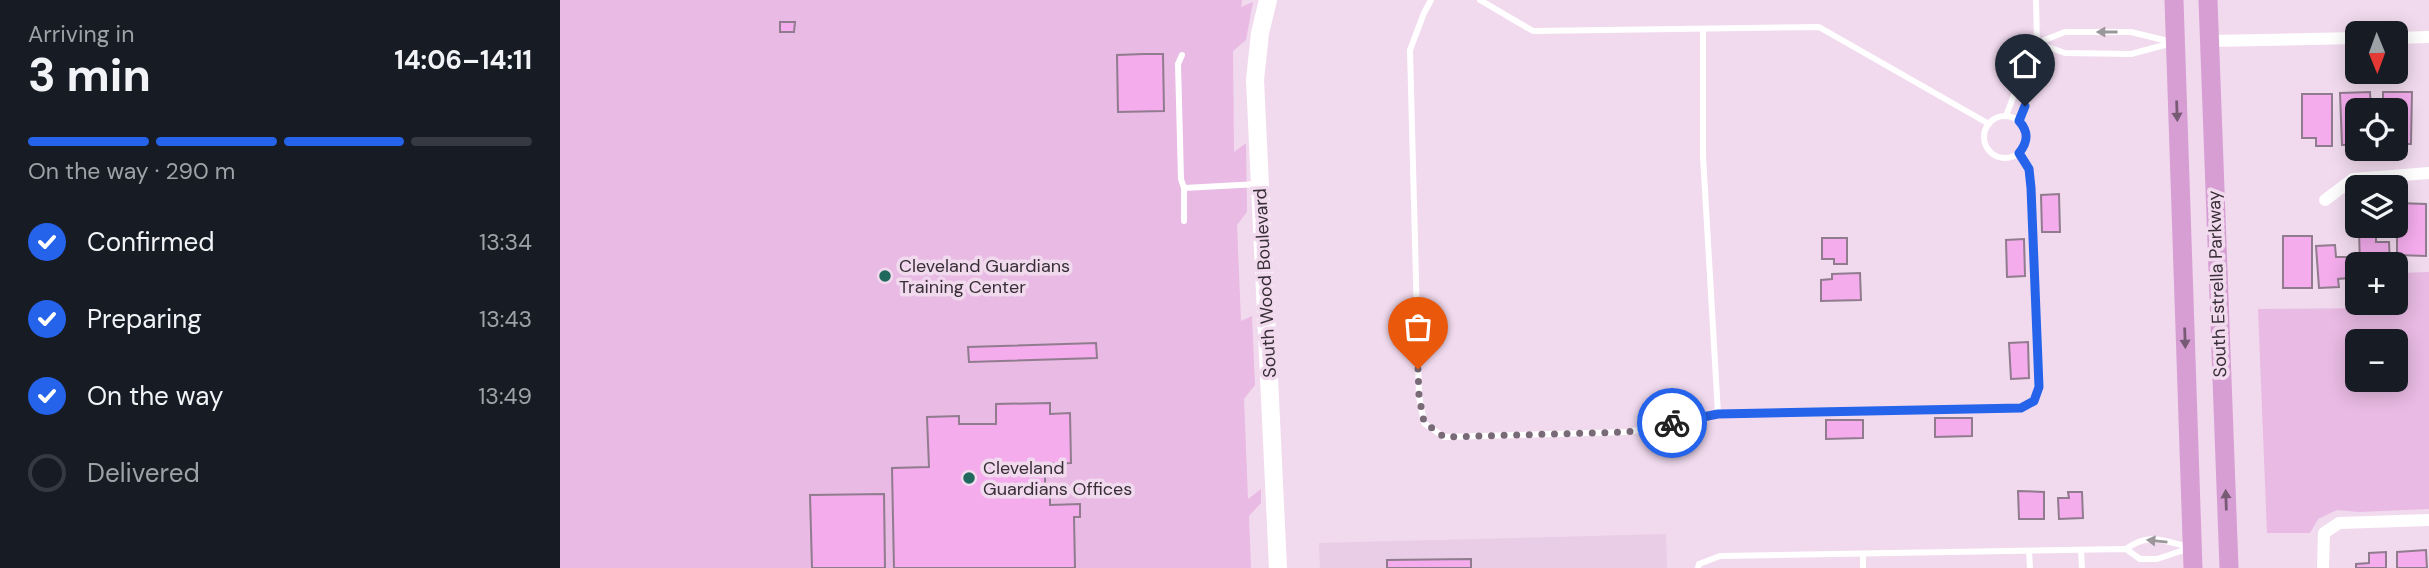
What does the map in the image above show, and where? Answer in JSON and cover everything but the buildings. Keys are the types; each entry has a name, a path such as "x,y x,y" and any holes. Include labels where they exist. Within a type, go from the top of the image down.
{"main road":[{"name":"South Estrella Parkway","path":"2174,0 2193,568"},
{"name":"South Estrella Parkway","path":"2208,0 2229,568"},
{"path":"2174,42 2208,41"}],"street":[{"name":"South Wood Boulevard","path":"1268,0 1260,33 1255,80 1278,568"},
{"path":"2408,38 2429,37"},
{"path":"2208,41 2345,38"},
{"path":"2325,201 2353,180 2429,173"},
{"path":"2323,568 2324,533 2339,523 2429,520"}],"lane":[{"path":"1431,0 1410,50 1419,396 1424,422 1444,437 1628,432 1718,414 2021,408 2034,401 2039,387 2030,178 2029,169 2019,153"},
{"path":"1480,0 1533,31 1819,27 1989,124"},
{"path":"2019,121 2031,91 2028,75 2037,43 2036,0"},
{"path":"1703,29 1703,156 1718,414"},
{"path":"2037,43 2065,32 2131,32 2174,42"},
{"path":"2037,43 2065,53 2131,54 2174,42"},
{"path":"1182,55 1178,64 1184,221"},
{"path":"2006,116 2017,87 2028,75"},
{"path":"1999,116 2006,116 2019,121 2026,133 2026,141 2019,153 2005,158 1993,153 1985,143 1984,136 1989,124 1999,116"},
{"path":"1184,188 1261,184"},
{"path":"1698,568 1699,564 1720,556 2126,549 2139,540 2156,539 2192,547"},
{"path":"2126,549 2140,559 2157,559 2192,547"},
{"path":"2081,550 2082,568"},
{"path":"2029,551 2030,568"},
{"path":"1863,554 1863,568"}],"shaded area":[{"name":"Cleveland Guardians Training Center","path":"560,0 1242,0 1241,7 1253,2 1246,40 1233,51 1234,152 1246,143 1247,212 1237,225 1241,321 1252,316 1255,385 1244,399 1248,499 1261,489 1261,503 1249,516 1251,568 560,568"},
{"path":"2429,272 2429,509 2359,512 2337,510 2318,519 2310,533 2267,533 2258,309 2345,308 2345,315 2408,315 2408,273"},
{"path":"1666,534 1667,568 1320,568 1319,543"}],"way so far":[{"path":"1418,369 1424,422 1444,437 1628,432 1672,423"}],"place":[{"name":"Cleveland Guardians Training Center","path":"885,276"},
{"name":"Cleveland Guardians Offices","path":"969,478"}],"route":[{"path":"1672,423 1718,414 2021,408 2034,401 2039,387 2031,188 2029,169 2019,153 2026,141 2024,126 2019,121 2025,106"}]}
